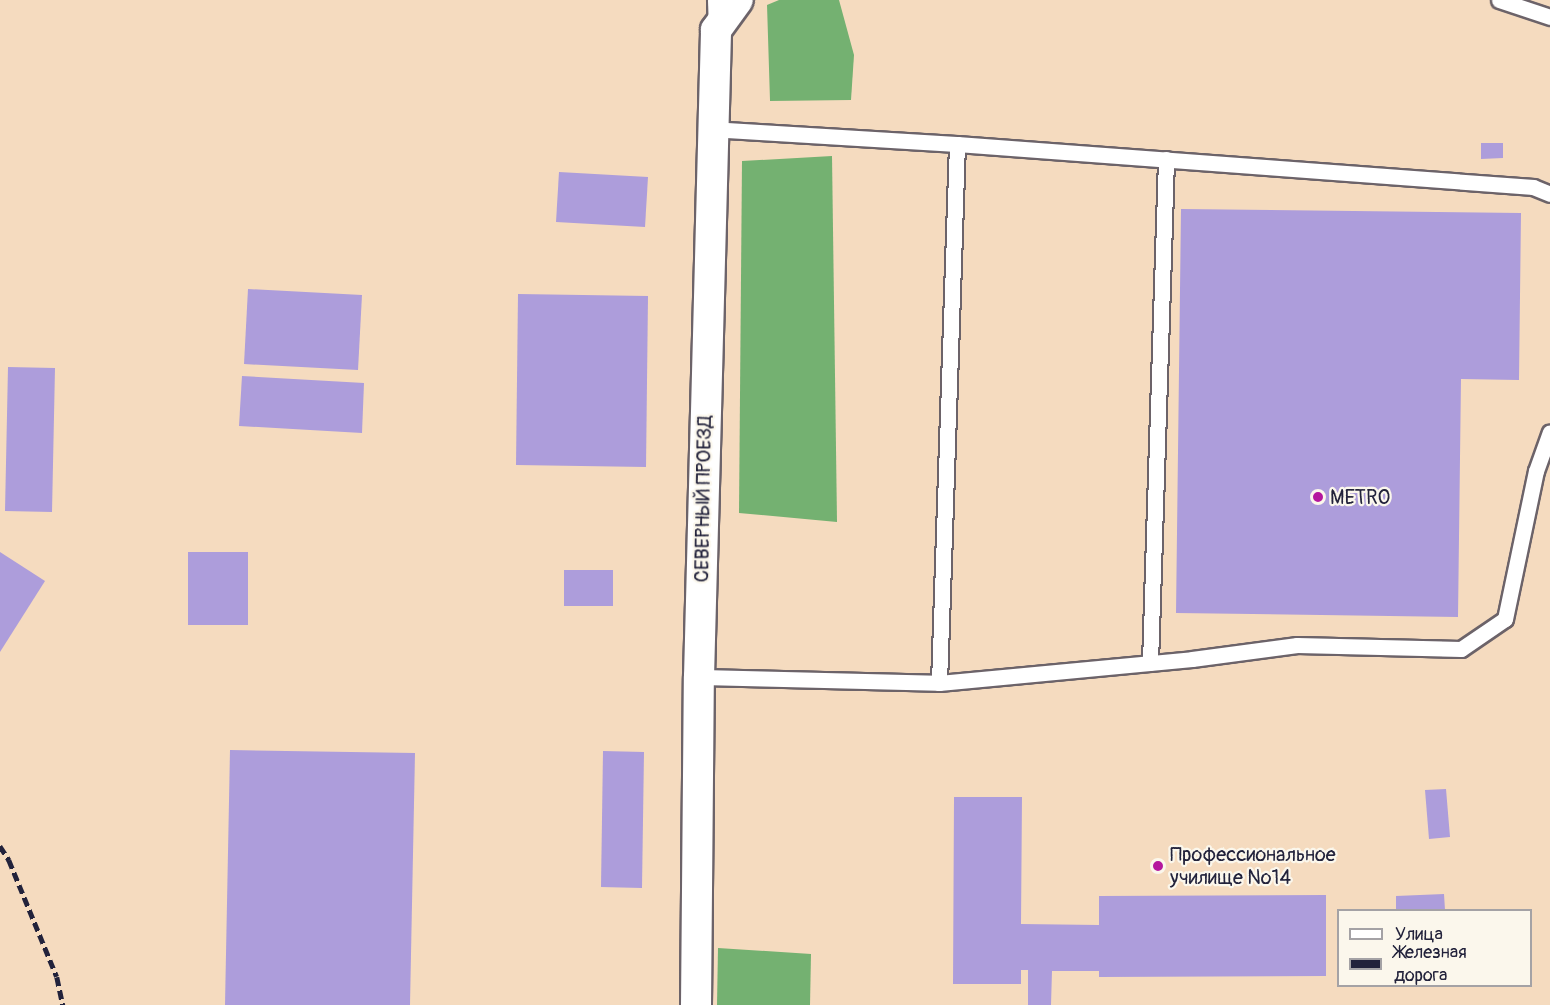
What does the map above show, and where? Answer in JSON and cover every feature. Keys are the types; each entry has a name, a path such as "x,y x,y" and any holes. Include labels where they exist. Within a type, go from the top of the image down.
{"street":[{"path":"716,30 738,0"},
{"name":"СЕВЕРНЫЙ ПРОЕЗД","path":"696,1005 699,677 716,30"}],"lane":[{"path":"715,0 716,30"},
{"path":"1499,0 1550,17"},
{"path":"713,129 957,144 1533,187 1550,194"},
{"path":"939,683 957,144"},
{"path":"1150,663 1166,159"},
{"path":"699,677 939,683 1150,663 1297,645 1461,649 1505,619 1536,471 1550,432"}],"green space":[{"path":"779,0 839,0 854,55 851,100 770,101 767,5"},
{"path":"832,156 837,522 739,513 742,161"},
{"path":"718,948 811,954 810,1005 717,1005"}],"building":[{"path":"1481,143 1503,143 1503,158 1481,159"},
{"path":"559,172 648,177 645,227 556,222"},
{"name":"METRO","path":"1181,209 1521,213 1519,380 1461,379 1458,617 1176,613"},
{"path":"248,289 362,295 358,370 244,364"},
{"path":"518,294 648,296 646,467 516,465"},
{"path":"8,367 55,368 52,512 5,511"},
{"path":"242,376 364,383 362,433 239,426"},
{"path":"0,552 45,581 0,652"},
{"path":"188,552 248,552 248,625 188,625"},
{"path":"564,570 613,570 613,606 564,606"},
{"path":"230,750 415,753 410,1005 225,1005"},
{"path":"603,751 644,752 642,888 601,887"},
{"path":"1446,789 1450,837 1429,839 1425,790"},
{"path":"954,797 1022,797 1021,924 1099,925 1099,896 1326,895 1326,976 1099,977 1099,971 1052,971 1051,1005 1028,1005 1028,970 1021,970 1021,984 953,984"},
{"path":"1444,894 1445,909 1396,909 1396,896"}],"railway":[{"path":"0,846 9,860 57,977 63,1005"}],"place":[{"name":"METRO","path":"1318,497"},
{"name":"Профессиональное училище №14","path":"1158,866"}]}
